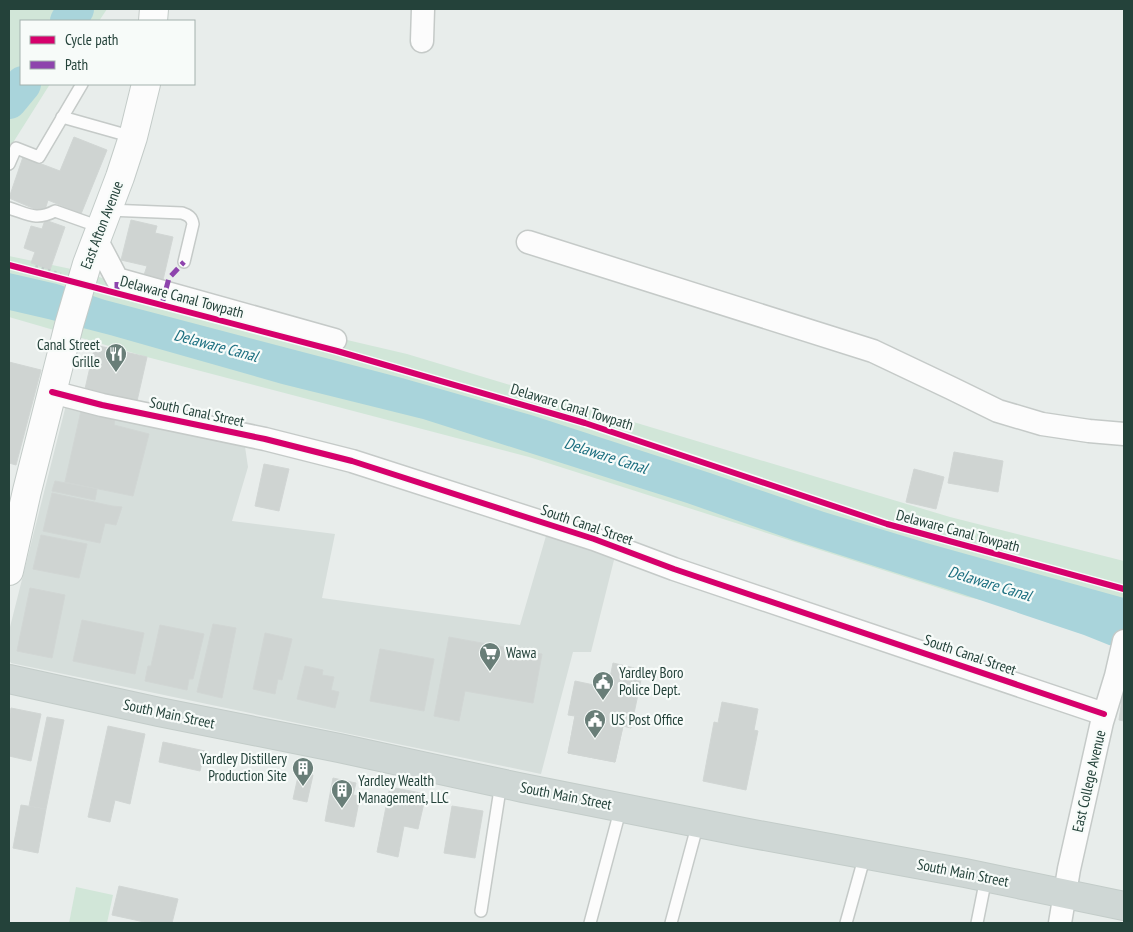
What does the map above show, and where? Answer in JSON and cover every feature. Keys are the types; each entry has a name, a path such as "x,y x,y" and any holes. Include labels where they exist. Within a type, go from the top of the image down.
{"main road":[{"name":"East Afton Avenue","path":"9,571 69,325 71,277 101,225 120,177 133,137 146,85"},
{"name":"South Main Street","path":"9,680 698,823 865,854 1124,906"}],"street":[{"path":"422,41 423,9"},
{"path":"101,225 117,280 335,340"},
{"path":"528,242 872,352 998,411 1042,424 1124,434"},
{"name":"South Canal Street","path":"52,392 102,405 265,439 352,461 594,539 683,572 1104,714"},
{"name":"East College Avenue","path":"1060,923 1064,893 1104,714 1116,676 1124,641"}],"lane":[{"path":"9,164 16,148 39,157 81,85"},
{"path":"62,117 133,137"},
{"path":"9,208 35,217 49,215 56,211 101,225 182,214 189,217 193,224 184,262"},
{"path":"481,910 500,782"},
{"path":"590,923 621,807"},
{"path":"671,923 698,823"},
{"path":"846,923 865,854"},
{"path":"977,923 986,878"}],"path":[{"path":"25,269 71,277"}],"shaded area":[{"path":"67,401 244,440 248,467 232,521 335,534 322,598 520,625 548,529 616,552 591,652 573,652 541,774 11,663 9,660 9,631"}],"green space":[{"path":"9,9 107,9 100,20 20,20 20,85 49,85 9,149"},
{"path":"9,256 76,270 171,299 407,354 950,517 1124,561 1124,629 967,597 529,457 147,357 9,317"},
{"path":"76,887 113,895 107,923 69,923"}],"water":[{"name":"Delaware Canal","path":"9,273 57,284 105,300 402,378 531,415 824,512 930,544 1124,598 1124,648 1109,645 1084,635 793,540 687,503 423,419 282,384 110,335 9,310"}],"building":[{"path":"74,137 107,150 81,214 48,200 44,213 9,198 23,157 60,171"},
{"path":"45,220 65,227 50,270 31,263 35,252 24,248 31,226 42,229"},
{"path":"131,220 157,226 155,233 173,237 163,280 144,275 147,266 121,260"},
{"name":"Canal Street Grille","path":"95,345 147,357 137,401 85,389"},
{"path":"9,362 41,370 16,465 9,463"},
{"path":"81,411 115,418 114,425 149,434 133,496 65,482"},
{"path":"954,452 1003,461 998,492 948,483"},
{"path":"264,464 289,469 279,511 255,506"},
{"path":"914,469 944,477 936,509 906,502"},
{"path":"55,481 97,489 95,500 52,491"},
{"path":"52,493 122,507 116,525 105,523 100,543 43,531"},
{"path":"41,535 87,544 79,578 33,569"},
{"path":"30,588 65,595 52,658 17,651"},
{"path":"82,620 144,633 135,674 73,661"},
{"path":"213,624 236,628 222,698 197,692"},
{"path":"160,625 204,634 193,679 189,679 187,690 145,681 148,666 151,666"},
{"path":"265,633 292,639 282,680 278,679 275,694 253,689"},
{"name":"Wawa","path":"449,637 542,654 533,703 465,691 459,721 434,716"},
{"path":"380,649 434,659 424,711 370,701"},
{"name":"Yardley Boro Police Dept.","path":"613,663 643,670 631,728 623,726 615,762 568,753 575,716 568,715 575,681 608,688"},
{"path":"305,666 323,670 322,675 334,677 331,690 339,692 335,708 297,699"},
{"path":"1124,692 1124,721 1119,720"},
{"path":"722,702 758,709 754,730 758,731 746,790 703,781 714,722 718,723"},
{"path":"11,708 41,714 31,761 9,756 9,718"},
{"name":"US Post Office","path":"575,716 623,726 615,762 568,753"},
{"path":"47,717 64,720 46,809 29,806"},
{"path":"108,726 145,734 130,804 115,800 110,822 88,817"},
{"path":"163,742 205,751 200,771 159,762"},
{"name":"Yardley Distillery Production Site","path":"299,772 313,775 307,802 293,799"},
{"name":"Yardley Wealth Management, LLC","path":"333,778 356,783 353,795 360,796 354,827 325,821"},
{"path":"390,787 426,794 418,829 404,826 398,857 377,852"},
{"path":"21,805 46,809 38,853 13,848"},
{"path":"452,806 483,811 475,858 444,853"},
{"path":"119,886 178,899 172,923 149,923 112,915"}],"waterway":[{"path":"69,20 76,9"},
{"path":"9,101 22,85"}],"marked path":[{"path":"162,304 169,278 184,262"},
{"path":"117,279 117,292"}],"cycle path":[{"name":"Delaware Canal Towpath","path":"9,265 337,351 585,423 887,524 1124,589"},
{"path":"52,392 102,405 265,439 352,461 594,539 674,569 1104,714"}],"place":[{"name":"Canal Street Grille","path":"116,373"},
{"name":"Wawa","path":"490,672"},
{"name":"Yardley Boro Police Dept.","path":"603,701"},
{"name":"US Post Office","path":"595,739"},
{"name":"Yardley Distillery Production Site","path":"303,787"},
{"name":"Yardley Wealth Management, LLC","path":"342,809"}]}
